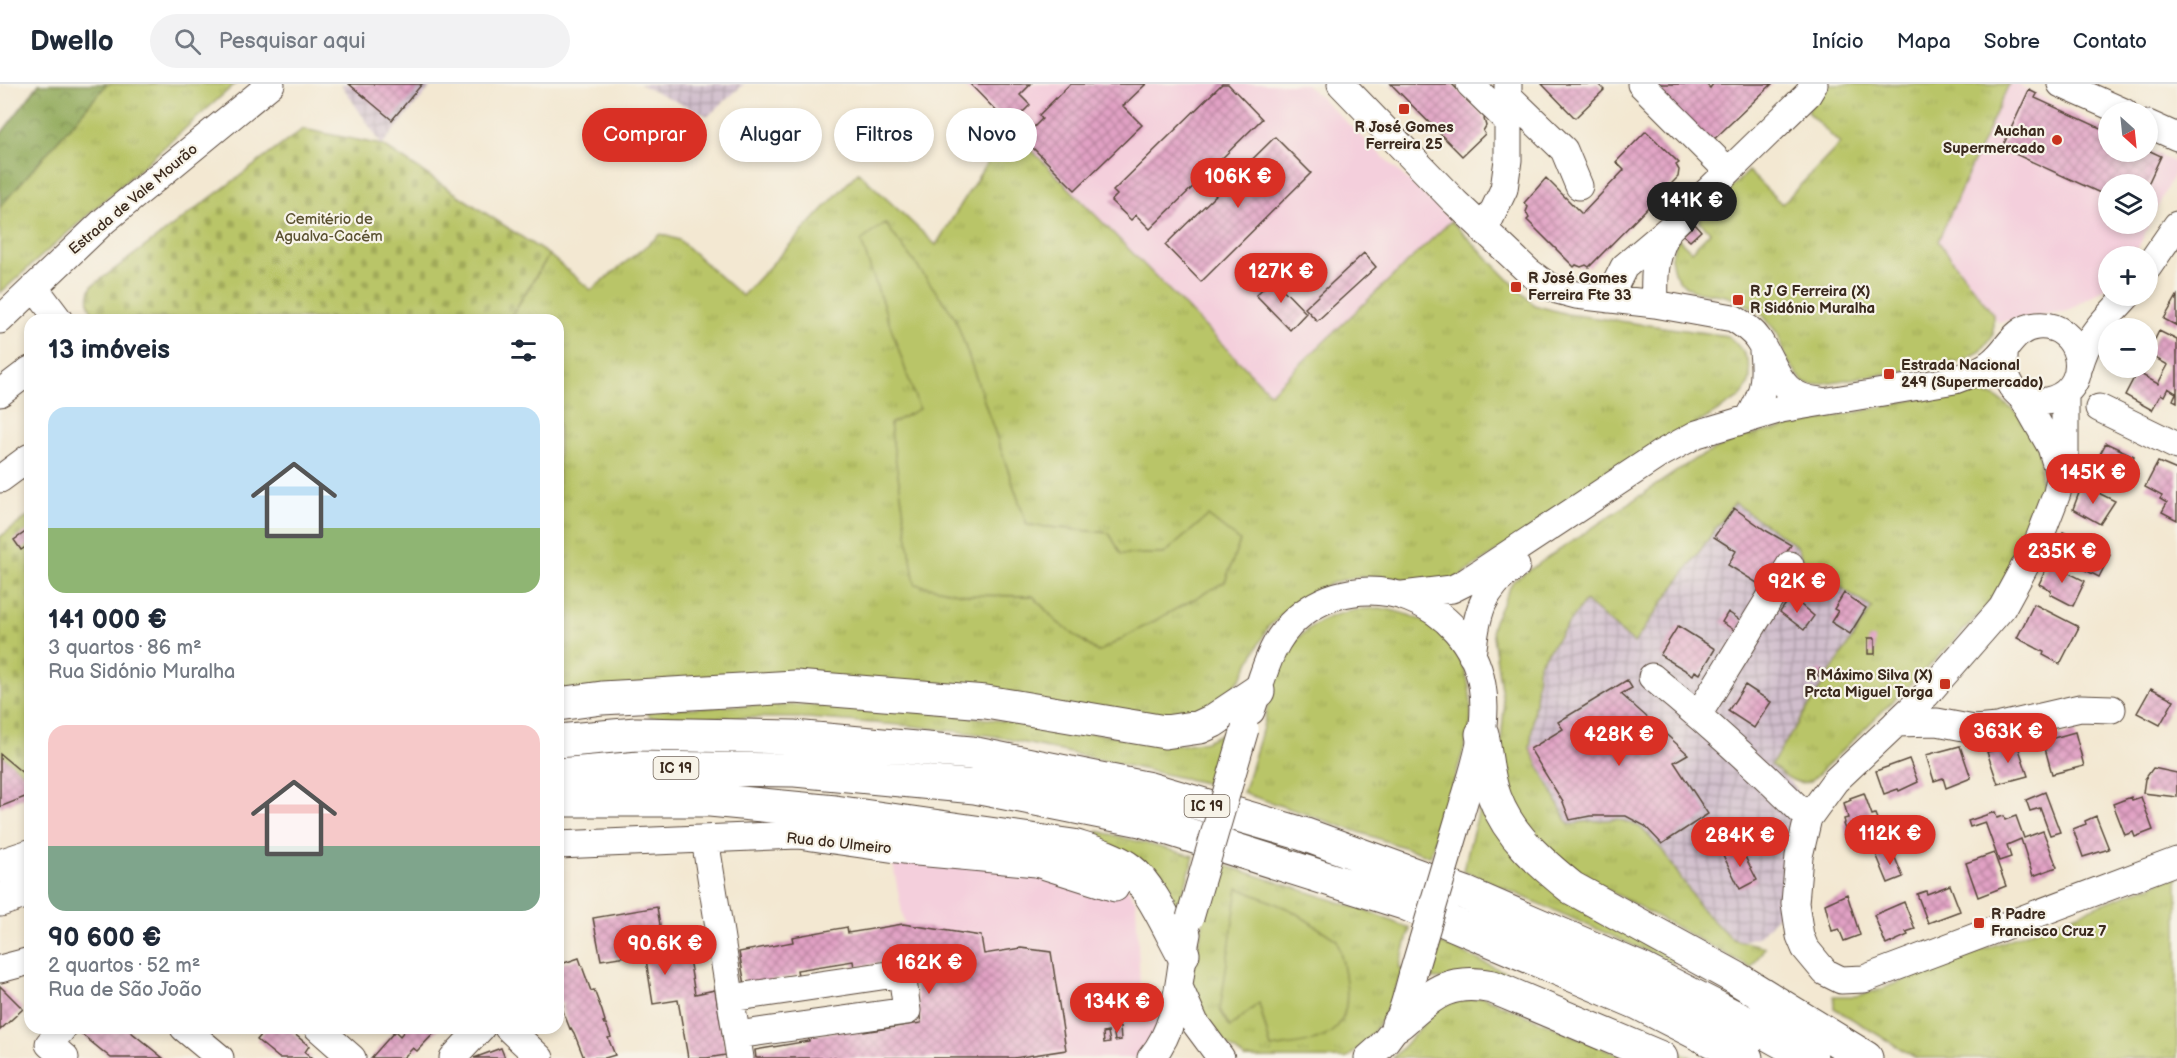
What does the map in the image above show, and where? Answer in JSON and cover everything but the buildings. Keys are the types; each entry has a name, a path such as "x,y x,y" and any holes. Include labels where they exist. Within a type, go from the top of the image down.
{"highway":[{"path":"564,703 602,698 795,687 986,702 1165,732 1200,727 1227,714 1258,691"},
{"name":"IC 19","path":"564,740 636,734 793,736 972,753 1150,789 1303,834 1465,893 1642,970 1770,1035 1810,1058"},
{"path":"1482,734 1495,798 1516,836 1549,869 1572,888 1736,978 1866,1058"},
{"name":"IC 19","path":"564,774 640,768 795,770 975,787 1141,820 1404,903 1638,1003 1746,1058"},
{"path":"564,800 710,800 835,812 1073,846 1102,855 1131,870 1154,900 1183,954"},
{"path":"0,866 24,858"},
{"path":"0,900 24,892"},
{"path":"1398,1024 1443,988 1481,984 1662,1058"}],"street":[{"name":"Estrada de Vale Mourão","path":"0,320 105,220 271,84"},
{"path":"1341,84 1484,231 1544,283 1557,290 1576,295 1655,304 1733,318 1753,333 1786,388 1794,395 1807,400 1826,401"},
{"path":"1470,84 1508,100 1564,150 1579,186"},
{"path":"1641,84 1728,171"},
{"path":"1608,299 1624,267 1669,229 1808,94 1814,84"},
{"path":"2061,84 2102,102"},
{"path":"1484,231 1504,189 1508,160 1508,100"},
{"path":"2158,128 2177,137"},
{"path":"2158,251 2177,225"},
{"path":"1655,304 1654,270 1658,251 1669,229"},
{"path":"34,287 54,314"},
{"path":"1151,1058 1163,1042 1169,1027 1179,987 1190,918 1245,729 1272,648 1297,618 1333,597 1349,592 1366,590 1404,596 1452,589 1660,454 1697,434 1782,409 1955,380 1977,372 1992,363 2022,330 2035,326 2052,327 2079,319 2098,306"},
{"path":"1955,380 1991,386 2032,400 2044,401 2055,398 2065,393 2072,385 2086,345 2096,328 2117,306"},
{"path":"2052,327 2064,333 2073,342 2078,354 2079,367"},
{"path":"1472,656 1476,620 1481,604 1496,581 1609,503 1744,420 1762,392 1766,377 1763,348"},
{"path":"2006,349 2003,361 2004,373 2009,384 2019,394 2041,426 2051,447 2060,480"},
{"path":"0,393 24,375"},
{"path":"2065,393 2065,453 2060,480 2038,542 2002,608 1926,694 1835,782 1808,818 1799,856 1796,916 1805,948 1826,972 1841,980 1864,979 2177,861"},
{"path":"2099,408 2177,446"},
{"path":"0,479 24,461"},
{"path":"1698,715 1790,565"},
{"path":"1368,1058 1387,1040 1398,1024 1482,734 1484,700 1482,683 1472,656 1461,636 1440,615 1404,596"},
{"path":"1652,677 1772,781 1808,818"},
{"path":"1926,694 1937,722"},
{"path":"1896,723 1937,722 1974,729 1998,727 2080,708 2112,709"},
{"name":"Rua do Ulmeiro","path":"564,845 798,836 917,852 1036,863 1115,888"},
{"path":"705,839 739,1047 907,1011 902,974 731,998"},
{"path":"0,969 24,963"},
{"path":"1179,987 1195,1023 1207,1043 1221,1058"},
{"path":"58,1034 49,1044 65,1058"},
{"path":"191,1034 220,1058"},
{"path":"453,1058 475,1034"},
{"path":"514,1034 540,1058"}],"shaded area":[{"path":"341,84 433,84 382,145"},
{"path":"639,84 744,84 708,116 707,108 691,108"},
{"path":"961,84 1306,84 1451,221 1270,393 1037,159 1037,108 985,108"},
{"path":"2009,84 2016,84 2098,125 2098,162 2158,162 2158,155 2177,164 2158,206 2158,174 2098,174 2098,234 2145,234 2139,246 2098,246 2098,292 2068,311 1998,322 1938,242"},
{"path":"1734,503 1797,546 1805,564 1875,609 1772,765 1797,789 1784,863 1778,915 1760,936 1742,941 1732,939 1702,910 1663,851 1583,822 1569,826 1530,749 1539,663 1586,601 1634,643"},
{"path":"888,838 1121,878 1136,902 1140,986 1158,1016 1157,1035 1136,1058 926,1058 912,965"}],"green space":[{"path":"39,84 107,84 0,207 0,135"},
{"path":"107,84 235,84 0,293 0,207"},
{"path":"1826,84 2009,84 1938,241 1993,314 1993,335 1981,351 1960,362 1812,385 1804,383 1787,360 1778,334 1763,315 1741,301 1722,295 1694,291 1680,281 1674,272 1671,257 1678,238 1691,251 1710,232 1699,220 1748,171 1782,204 1840,144 1807,112"},
{"name":"Cemitério de Agualva-Cacém","path":"303,129 382,145 549,255 512,314 94,314 89,303 92,286"},
{"path":"1037,156 1270,393 1451,221 1534,305 1567,314 1728,336 1745,356 1750,375 1746,389 1739,398 1575,499 1454,580 1425,583 1383,576 1359,577 1338,581 1311,592 1268,627 1241,678 1227,696 1203,708 1179,716 564,692 564,314 513,314 549,255 591,290 661,234 679,240 742,296 858,172 936,245 987,162 1037,162","holes":["955,318 1027,525 1109,533 1121,554 1164,554 1208,517 1098,652 1057,622 1033,596 968,595 890,424 919,410"]},
{"path":"885,223 955,317 1027,525 1109,533 1121,554 1164,554 1208,516 1240,541 1225,582 1098,652 1057,622 1033,596 968,595 915,584 890,424 919,409 861,241"},
{"path":"1992,395 2021,417 2039,448 2041,493 2010,574 1997,596 1811,781 1800,783 1795,781 1771,765 1872,608 1805,564 1797,546 1734,503 1634,643 1585,601 1539,663 1530,749 1569,825 1618,819 1640,827 1663,851 1702,910 1732,939 1765,947 1751,968 1555,861 1520,824 1499,764 1504,709 1492,630 1493,623 1513,581 1695,459 1742,437 1918,399"},
{"path":"24,519 24,774 0,754 0,537"},
{"path":"1380,608 1417,618 1441,634 1459,658 1468,684 1470,730 1430,856 1243,793 1276,676 1295,641 1306,630 1333,616 1363,609"},
{"path":"751,705 851,705 935,712 1182,745 1206,741 1229,730 1214,785 994,736 912,726 807,718 650,717 646,710"},
{"path":"1484,791 1489,808 1677,955 1673,963 1463,870"},
{"path":"1098,831 1194,856 1177,914 1097,843"},
{"path":"1221,864 1370,912 1410,929 1399,968 1403,970 1388,1007 1375,1030 1358,1050 1347,1058 1245,1058 1218,1038 1204,1017 1193,989 1192,972 1203,923","holes":["1259,1003 1316,1040 1271,1048"]},
{"path":"2177,875 2177,1058 1916,1058 1834,1008 1834,996 1856,996 1876,991"},
{"path":"1238,888 1291,910 1337,940 1347,989 1346,1002 1339,1025 1324,1037 1309,1042 1271,1048 1259,1003 1230,1027 1220,1010"},
{"path":"1441,943 1693,1058 1681,1058 1500,978 1431,979"},
{"path":"1483,997 1626,1058 1393,1058 1441,1005"}],"place":[{"name":"R José Gomes Ferreira 25","path":"1404,109"},
{"name":"Auchan Supermercado","path":"2057,140"},
{"name":"R José Gomes Ferreira Fte 33","path":"1516,287"},
{"name":"R J G Ferreira (X) R Sidónio Muralha","path":"1738,300"},
{"name":"Estrada Nacional 249 (Supermercado)","path":"1889,374"},
{"name":"R Máximo Silva (X) Prcta Miguel Torga","path":"1945,684"},
{"name":"R Padre Francisco Cruz 7","path":"1979,923"}]}
